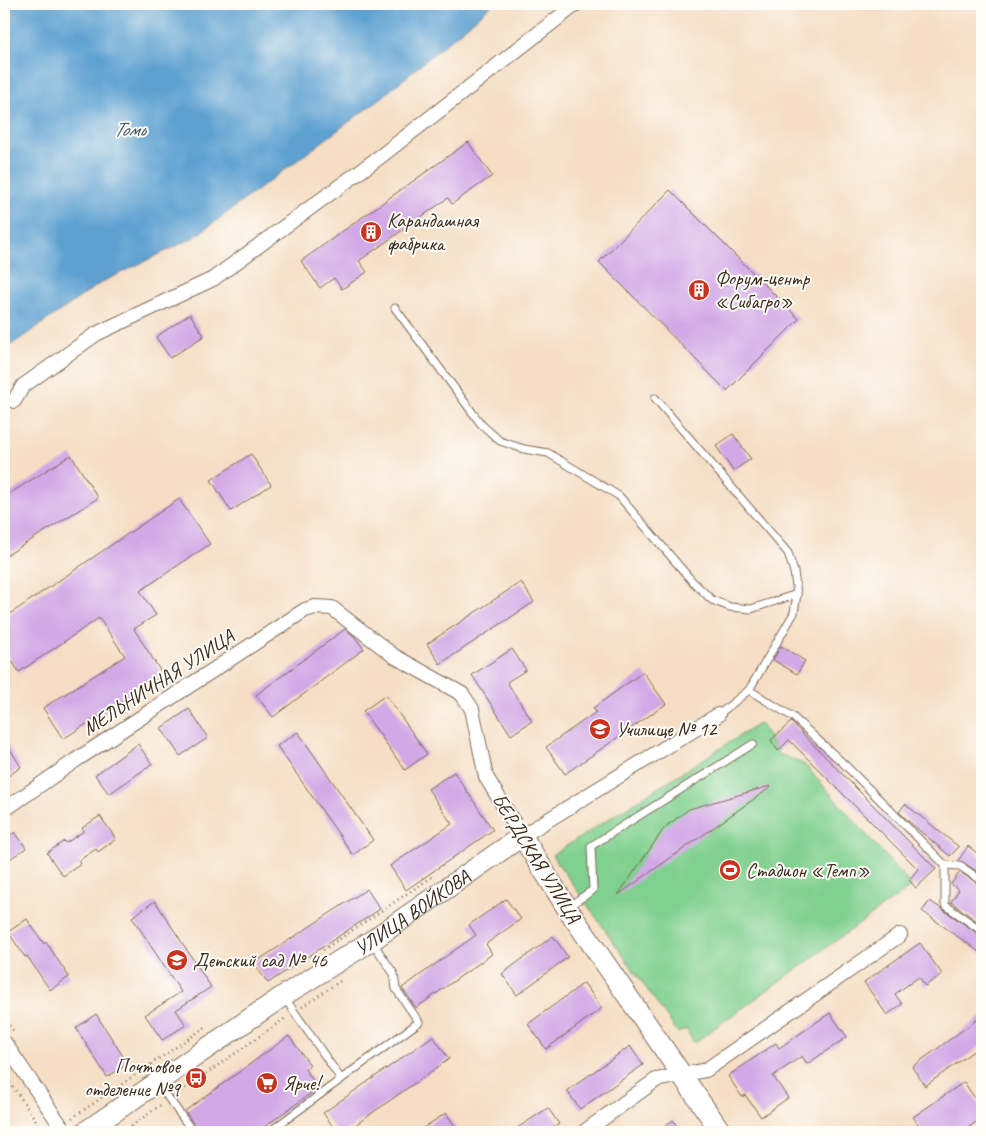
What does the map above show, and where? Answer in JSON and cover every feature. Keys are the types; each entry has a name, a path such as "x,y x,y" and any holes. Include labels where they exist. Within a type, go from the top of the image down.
{"street":[{"path":"14,401 23,386 96,334 213,280 381,156 576,4"},
{"name":"МЕЛЬНИЧНАЯ УЛИЦА","path":"4,810 76,760 305,610 315,606 324,606 340,613"},
{"name":"БЕРДСКАЯ УЛИЦА","path":"340,613 394,656 462,694 472,709 486,777 567,908 721,1132"},
{"name":"УЛИЦА ВОЙКОВА","path":"85,1132 282,996 371,941 522,836 718,716"},
{"path":"584,1132 656,1080 706,1070 900,935"},
{"path":"4,1042 65,1132"}],"lane":[{"path":"395,308 482,424 500,441 524,449 548,453 619,496 692,581 712,600 730,608 751,609 797,594"},
{"path":"655,398 788,554 794,572 797,594 794,613 749,690 718,716"},
{"path":"749,690 793,717 844,764 945,865 960,866 982,881"},
{"path":"567,908 593,890 591,846 753,744"},
{"path":"945,865 945,905 982,932"},
{"path":"268,1132 419,1022 396,989 394,974 371,941"},
{"path":"282,996 341,1078"},
{"path":"157,1082 193,1132"}],"path":[{"path":"123,1132 349,975"},
{"path":"4,1074 44,1132"},
{"path":"130,1127 133,1132"}],"green space":[{"name":"Стадион «Темп»","path":"760,723 779,754 804,764 912,886 694,1043 686,1029 678,1033 552,855"}],"water":[{"name":"Томь","path":"4,4 493,4 381,98 193,238 102,282 4,350"}],"building":[{"name":"Карандашная фабрика","path":"468,142 492,176 452,204 448,198 359,261 367,272 342,289 334,278 320,288 301,261"},
{"name":"Форум-центр «Сибагро»","path":"670,190 799,319 727,391 599,262"},
{"path":"190,314 204,336 170,358 156,337"},
{"path":"733,434 751,459 733,471 716,446"},
{"path":"251,454 271,485 231,511 211,480"},
{"path":"71,455 98,498 4,557 4,497"},
{"path":"179,499 210,544 140,591 156,615 134,629 163,675 63,739 43,708 125,656 99,618 19,672 4,649 4,618"},
{"path":"521,582 534,602 440,664 427,644"},
{"path":"345,629 354,636 364,649 273,717 256,695"},
{"path":"781,646 805,661 797,674 773,660"},
{"path":"512,649 526,670 507,682 532,721 511,735 472,675"},
{"name":"Училище № 12","path":"643,672 666,704 565,774 546,747 596,712 593,708"},
{"path":"386,695 427,754 405,770 363,711"},
{"path":"189,709 208,738 180,756 161,728"},
{"path":"791,722 936,869 916,888 909,880 918,869 789,740 778,751 771,740"},
{"path":"298,732 373,840 353,855 277,746"},
{"path":"4,739 21,767 4,779"},
{"path":"138,744 152,764 109,794 95,775"},
{"path":"454,772 493,830 406,890 390,866 452,824 428,789"},
{"path":"770,786 618,895 665,827 689,809"},
{"path":"905,804 959,847 950,856 899,812"},
{"path":"100,816 116,839 98,852 96,849 78,861 81,864 63,876 47,853 64,841 66,843 84,831 82,828"},
{"path":"15,832 26,848 4,863 4,839"},
{"path":"968,846 982,857 982,875 963,862 958,861"},
{"path":"960,872 982,886 982,925 951,902 959,890 951,884"},
{"path":"367,889 380,909 268,983 254,963"},
{"path":"506,899 521,919 486,944 492,954 416,1008 402,988 476,935 469,925"},
{"path":"155,901 211,987 176,1010 186,1025 162,1040 145,1015 181,992 132,917"},
{"path":"930,901 982,936 982,954 922,911"},
{"path":"27,919 44,944 46,942 69,977 50,990 8,932"},
{"path":"553,936 568,957 517,995 502,974"},
{"path":"920,943 942,974 925,986 919,977 895,994 902,1004 887,1015 864,982"},
{"path":"584,983 602,1008 546,1049 528,1024"},
{"path":"830,1013 847,1037 807,1064 802,1056 773,1076 788,1098 761,1117 745,1095 742,1097 728,1076 776,1043 779,1048"},
{"path":"96,1014 128,1064 107,1077 76,1028"},
{"path":"982,1016 982,1045 925,1086 912,1067"},
{"path":"289,1036 310,1065 305,1069 318,1088 257,1132 199,1132 185,1111"},
{"path":"433,1036 449,1059 345,1132 337,1132 323,1113"},
{"path":"630,1046 643,1065 580,1109 567,1091"},
{"path":"964,1082 982,1109 982,1118 962,1132 924,1132 913,1117"},
{"path":"548,1108 559,1124 547,1132 511,1132"},
{"path":"446,1113 459,1132 417,1132"},
{"path":"673,1120 681,1132 656,1132"}],"place":[{"name":"Карандашная фабрика","path":"371,232"},
{"name":"Форум-центр «Сибагро»","path":"699,290"},
{"name":"Училище № 12","path":"600,729"},
{"name":"Стадион «Темп»","path":"730,870"},
{"name":"Детский сад № 46","path":"177,960"},
{"name":"Почтовое отделение №9","path":"196,1078"},
{"name":"Ярче!","path":"267,1083"}]}
